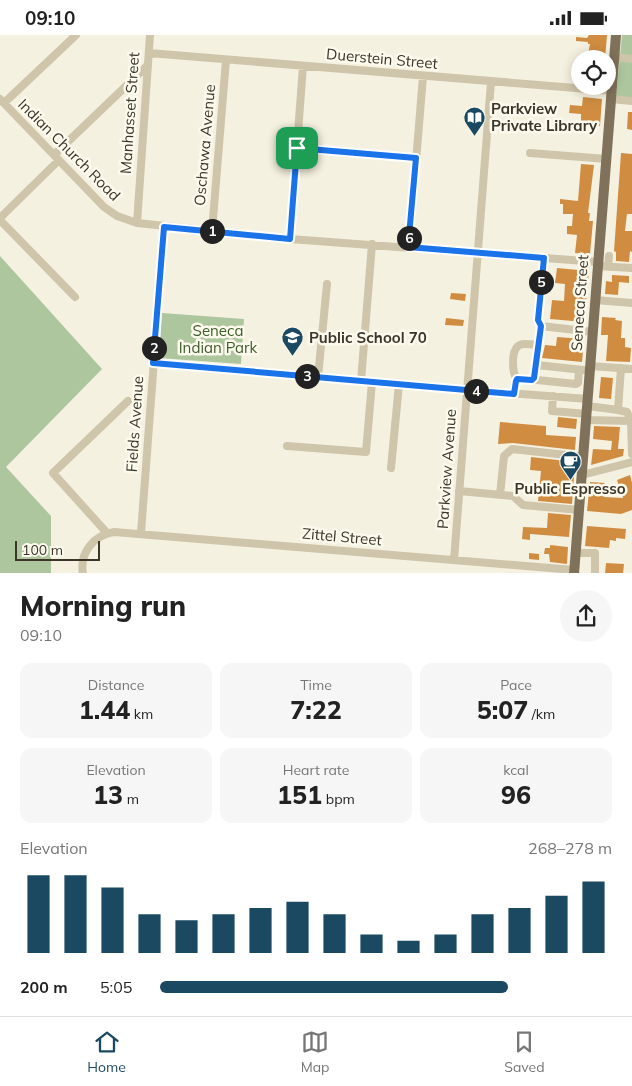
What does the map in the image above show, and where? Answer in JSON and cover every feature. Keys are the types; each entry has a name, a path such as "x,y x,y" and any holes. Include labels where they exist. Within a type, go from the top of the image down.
{"main road":[{"name":"Seneca Street","path":"615,50 616,35"},
{"name":"Seneca Street","path":"574,572 595,301 602,265 611,95"}],"street":[{"path":"2,101 76,35"},
{"name":"Manhasset Street","path":"137,223 150,35"},
{"name":"Duerstein Street","path":"149,53 492,82 571,91"},
{"path":"616,57 632,59"},
{"name":"Oschawa Avenue","path":"212,231 226,60"},
{"path":"75,297 0,219 56,158 148,65"},
{"path":"290,239 303,66"},
{"path":"408,247 423,76"},
{"name":"Parkview Avenue","path":"454,560 492,82"},
{"name":"Duerstein Street","path":"611,95 632,101"},
{"name":"Indian Church Road","path":"2,101 104,207 117,216 137,223 290,239 544,258 631,268"},
{"path":"297,148 416,158"},
{"path":"530,153 607,159"},
{"name":"Fields Avenue","path":"141,533 164,227"},
{"path":"361,381 372,244"},
{"path":"602,265 608,256"},
{"path":"534,378 541,326 538,320 544,258"},
{"path":"318,377 327,284"},
{"path":"595,301 632,303"},
{"path":"541,326 593,332"},
{"path":"514,394 517,379 514,375 515,351 522,344 539,345"},
{"path":"153,363 553,396 587,410 628,421"},
{"path":"537,365 579,369 632,369"},
{"path":"618,410 621,368"},
{"path":"517,379 532,380 534,378 537,380 576,384 578,383 579,369"},
{"path":"287,446 366,452 372,382"},
{"path":"391,468 399,384"},
{"path":"553,396 552,411 618,410 627,412 632,454"},
{"path":"84,573 83,557 93,541 107,533 53,473 128,401"},
{"path":"500,495 504,456 512,449 584,457"},
{"path":"582,475 632,462"},
{"path":"459,491 513,496 523,505 579,510"},
{"name":"Zittel Street","path":"107,533 141,533 574,572"},
{"path":"576,553 595,553 595,573"}],"green space":[{"path":"622,35 632,35 632,98 616,97"},
{"path":"0,256 102,369 6,467 51,516 51,573 0,573"},
{"name":"Seneca Indian Park","path":"162,313 244,319 241,364 159,358"}],"building":[{"path":"589,35 607,35 606,50 589,50 590,44 588,42 576,41 576,37 587,38"},
{"path":"583,97 602,99 600,126 581,124 581,114 569,113 570,105 582,106"},
{"path":"628,112 632,112 632,130 627,129"},
{"path":"621,153 632,154 632,214 627,214 625,231 632,231 632,252 630,251 629,262 616,261 616,252 614,251"},
{"path":"581,164 594,165 588,213 590,213 589,221 593,221 590,254 575,253 577,235 567,234 567,226 572,226 573,214 563,214 563,204 560,204 560,199 578,201"},
{"path":"557,268 589,271 584,322 550,319 552,300 564,301 565,284 555,283"},
{"path":"612,275 629,276 629,283 619,282 618,295 605,294 606,281 612,282"},
{"path":"451,293 466,294 465,301 450,299"},
{"path":"602,317 616,318 615,320 622,321 621,338 625,338 625,347 631,348 630,362 606,361 608,335 601,335"},
{"path":"446,318 464,320 463,326 445,325"},
{"path":"557,337 584,339 582,362 542,358 545,345 556,346"},
{"path":"601,377 613,378 611,399 599,398"},
{"path":"558,417 577,419 576,429 557,427"},
{"path":"500,422 546,426 546,435 576,437 575,450 513,443 498,444"},
{"path":"594,426 620,427 618,449 624,449 623,456 591,465 593,449 611,450 612,441 593,439"},
{"path":"531,457 575,462 572,504 538,501 541,471 530,470"},
{"path":"630,475 632,483 632,510 621,514 587,511 590,482 605,483 604,497 623,498 617,480"},
{"path":"548,513 571,515 569,537 530,534 530,540 522,539 523,527 547,528"},
{"path":"587,526 626,529 625,539 616,538 616,541 610,540 609,548 585,546"},
{"path":"550,545 568,547 567,564 550,562 549,554 544,554 545,548 550,548"},
{"path":"529,553 539,554 539,560 529,559"},
{"path":"606,563 624,564 623,573 605,573"}],"place":[{"name":"Parkview Private Library","path":"475,137"},
{"name":"Public School 70","path":"293,357"},
{"name":"Public Espresso","path":"570,480"}],"route":[{"path":"297,148 416,158 408,247 544,258 538,320 541,326 534,378 532,380 517,379 514,394 153,363 164,227 290,239 297,148"}]}
